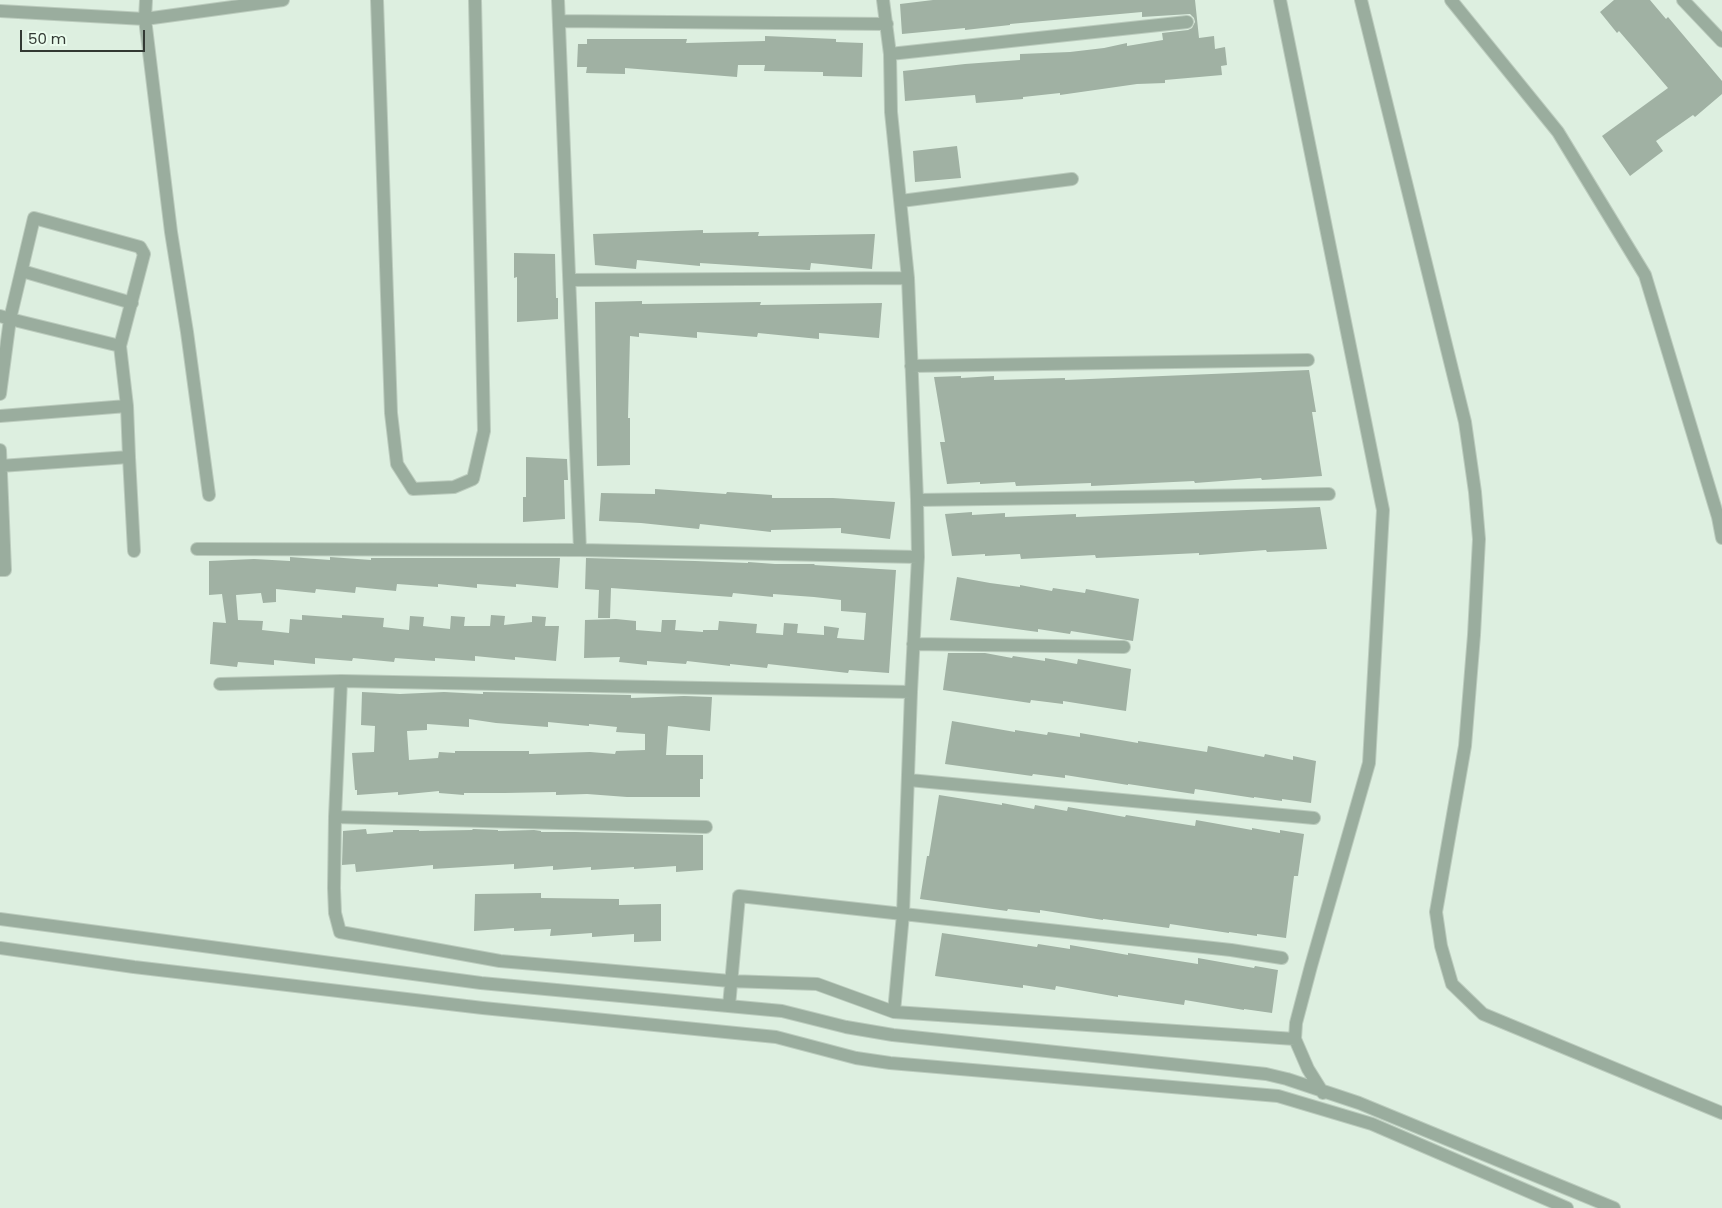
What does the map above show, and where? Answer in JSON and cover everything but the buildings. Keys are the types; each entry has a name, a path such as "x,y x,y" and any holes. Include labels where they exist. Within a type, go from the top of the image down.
{"street":[{"path":"146,0 145,19 171,232 187,332 209,495"},
{"path":"0,11 145,19 283,0"},
{"path":"377,0 391,413 397,464 413,489 454,488 473,479 484,431 475,0"},
{"path":"558,0 580,550"},
{"path":"883,0 890,54 891,112 908,278 918,500 918,557 903,914 894,1012"},
{"path":"1280,0 1383,510 1370,763 1296,1023 1295,1039 1308,1069 1332,1112"},
{"path":"1361,0 1465,422 1476,502 1479,539 1465,746 1436,912 1441,946 1452,984 1483,1014 1722,1113"},
{"path":"1451,0 1558,132 1645,275 1718,517 1722,538"},
{"path":"1683,0 1722,41"},
{"path":"560,21 887,24"},
{"path":"890,54 1188,22"},
{"path":"901,201 1072,179"},
{"path":"0,394 5,318 22,270 34,218 140,247 144,254 120,346 127,406 134,551"},
{"path":"22,270 132,303"},
{"path":"570,280 908,278"},
{"path":"5,318 120,346"},
{"path":"911,366 1308,360"},
{"path":"0,416 127,406"},
{"path":"0,450 5,570 0,570"},
{"path":"0,466 129,457"},
{"path":"918,500 1329,494"},
{"path":"197,549 580,550 918,557"},
{"path":"913,644 1124,647"},
{"path":"341,680 334,888 335,913 340,932 500,961 730,981 817,984 894,1012 1295,1039"},
{"path":"220,684 341,680 911,692"},
{"path":"909,780 1314,818"},
{"path":"335,817 706,826"},
{"path":"729,1006 739,896 1231,950 1282,958"},
{"path":"0,920 481,983 782,1011 865,1031 894,1035 1266,1074 1288,1078 1359,1103 1614,1208"},
{"path":"0,948 483,1008 776,1037 856,1058 890,1063 1278,1096 1372,1124 1567,1208"}]}
